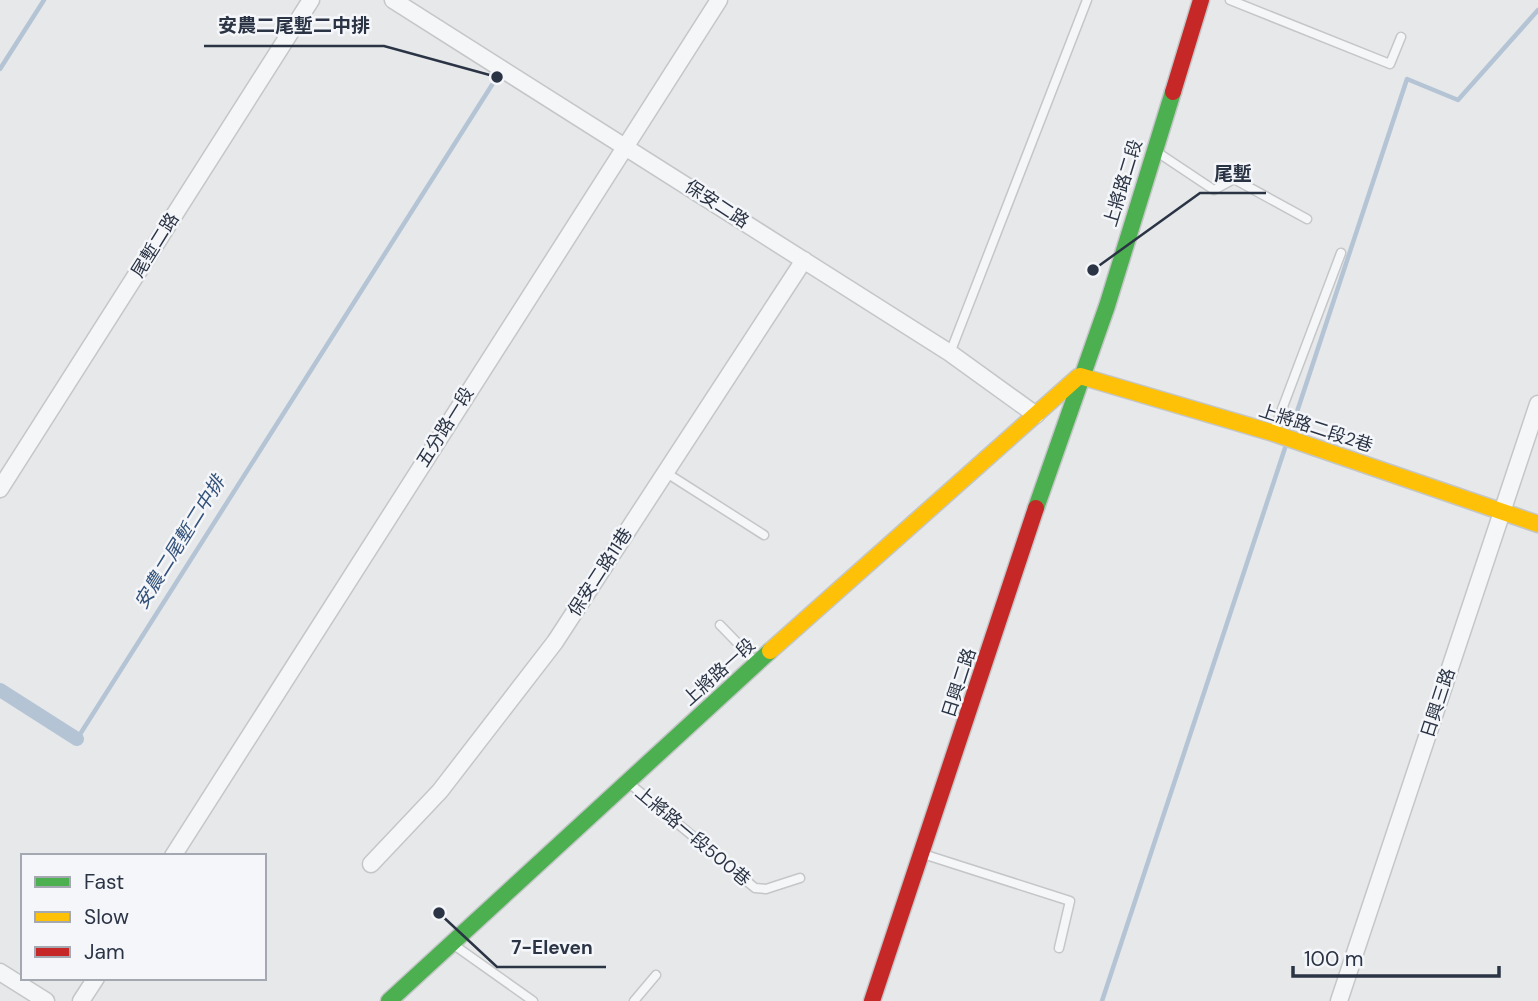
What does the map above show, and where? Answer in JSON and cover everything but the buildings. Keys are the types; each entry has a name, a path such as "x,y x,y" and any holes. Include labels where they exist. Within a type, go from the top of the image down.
{"main road":[{"name":"上將路二段","path":"1080,376 1107,306 1201,0"},
{"name":"上將路一段","path":"390,1001 757,663 1080,376"},
{"name":"上將路二段2巷","path":"1080,376 1273,433 1538,524"},
{"name":"日興二路","path":"872,1001 1080,376"}],"street":[{"name":"尾塹二路","path":"0,489 311,0"},
{"name":"保安二路","path":"393,0 950,353 1036,415"},
{"name":"五分路一段","path":"174,854 624,145 719,0"},
{"name":"保安二路11巷","path":"371,863 440,791 555,642 804,260"},
{"name":"日興三路","path":"1339,1001 1538,404"},
{"path":"0,972 46,1001"},
{"path":"81,1001 95,980"}],"lane":[{"path":"950,353 1087,0"},
{"path":"1230,0 1390,64 1401,37"},
{"path":"1153,150 1214,190 1234,179 1307,219"},
{"path":"1273,433 1341,253"},
{"path":"665,472 764,535"},
{"path":"720,625 757,663"},
{"name":"上將路一段500巷","path":"627,781 755,888 766,889 800,878"},
{"path":"923,854 1070,901 1059,948"},
{"path":"451,944 533,1001"},
{"path":"634,1001 656,975"}],"waterway":[{"path":"0,69 44,0"},
{"path":"1290,433 1407,79 1458,100 1538,10"},
{"name":"安農二尾塹二中排","path":"77,739 497,77"},
{"path":"1102,1001 1286,445"},
{"name":"安農二尾塹二中排","path":"0,690 77,739"}],"traffic: fast":[{"path":"1036,508 1107,306 1173,92"},
{"path":"389,1001 770,651"}],"traffic: slow":[{"path":"1080,376 1273,433 1538,524"},
{"path":"770,651 1078,377"}],"traffic: jam":[{"path":"1173,92 1201,0"},
{"path":"872,1001 1036,508"}],"place":[{"name":"安農二尾塹二中排","path":"497,77"},
{"name":"尾塹","path":"1093,270"},
{"name":"7-Eleven","path":"439,913"}]}
